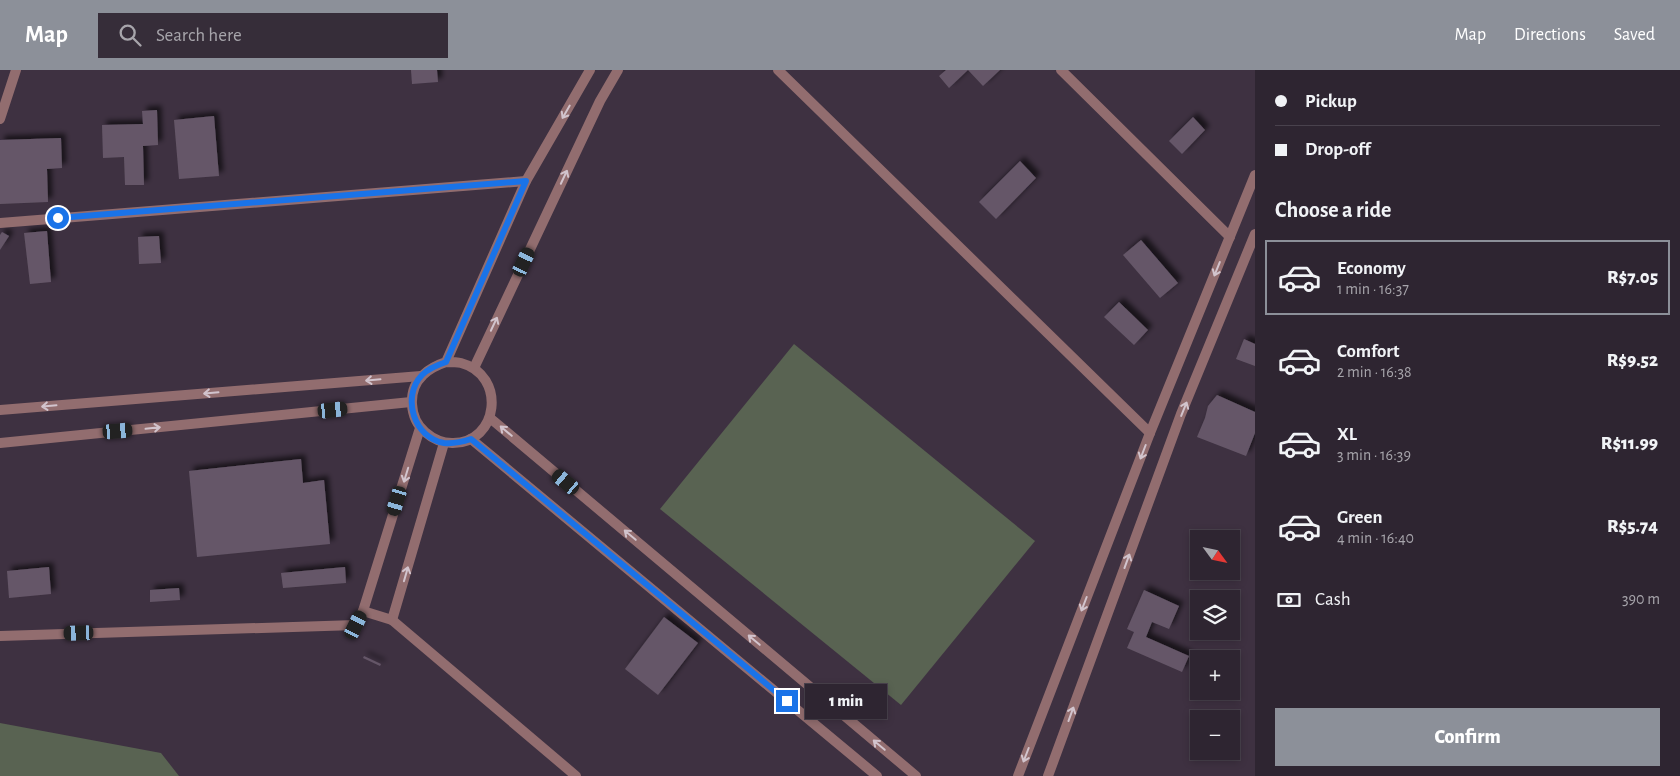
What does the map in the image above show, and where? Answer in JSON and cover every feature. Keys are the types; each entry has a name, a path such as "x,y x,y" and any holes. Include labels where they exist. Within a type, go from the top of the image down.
{"street":[{"path":"0,119 16,70"},
{"path":"446,362 526,181 590,70"},
{"path":"474,368 600,101 618,70"},
{"path":"778,70 1150,434"},
{"path":"1061,70 1230,236"},
{"path":"1018,776 1150,434 1255,175"},
{"path":"0,223 526,181"},
{"path":"1048,776 1181,414 1255,234"},
{"path":"446,362 460,362 474,368 484,378 491,390 493,404 490,418 482,430 471,439 458,443 444,443 431,438 420,428 413,416 411,402 414,388 422,376 433,367 446,362"},
{"path":"0,410 422,376"},
{"path":"0,443 411,402"},
{"path":"490,418 916,776"},
{"path":"0,636 356,625 363,611 420,428"},
{"path":"471,439 877,776"},
{"path":"392,620 444,443"},
{"path":"363,611 392,620 576,776"}],"green space":[{"path":"794,344 1035,541 901,705 660,509"},
{"path":"0,723 161,753 179,776 0,776"}],"building":[{"path":"411,70 437,70 438,82 412,84"},
{"path":"946,70 968,70 949,88 939,76"},
{"path":"968,70 1000,70 983,86"},
{"path":"157,110 158,145 143,146 144,185 125,185 124,157 103,158 102,125 143,124 142,111"},
{"path":"214,116 219,176 179,179 174,120"},
{"path":"1193,117 1205,130 1182,154 1169,141"},
{"path":"61,138 62,168 47,169 48,202 0,204 0,140"},
{"path":"1020,161 1036,178 996,219 979,202"},
{"path":"47,231 51,282 30,284 24,233"},
{"path":"2,232 9,236 0,250 0,235"},
{"path":"159,236 161,263 139,264 138,237"},
{"path":"1141,240 1178,283 1160,298 1123,255"},
{"path":"1119,302 1148,330 1134,345 1104,317"},
{"path":"1244,339 1255,344 1255,366 1236,359"},
{"path":"1217,395 1255,412 1255,433 1246,456 1197,437 1208,406"},
{"path":"301,459 303,483 324,480 330,544 197,557 189,471"},
{"path":"49,567 51,594 9,598 7,571"},
{"path":"345,567 346,583 283,588 281,573"},
{"path":"179,588 180,600 150,602 150,590"},
{"path":"1144,590 1179,606 1169,629 1152,622 1146,637 1189,656 1182,672 1127,648 1134,632 1127,629"},
{"path":"664,617 698,643 658,695 625,669"},
{"path":"364,656 381,664 380,666 363,658"}],"route":[{"path":"58,218 526,181 446,362 433,367 422,376 414,388 411,402 413,416 420,428 431,438 444,443 458,443 471,439 787,701"}]}
